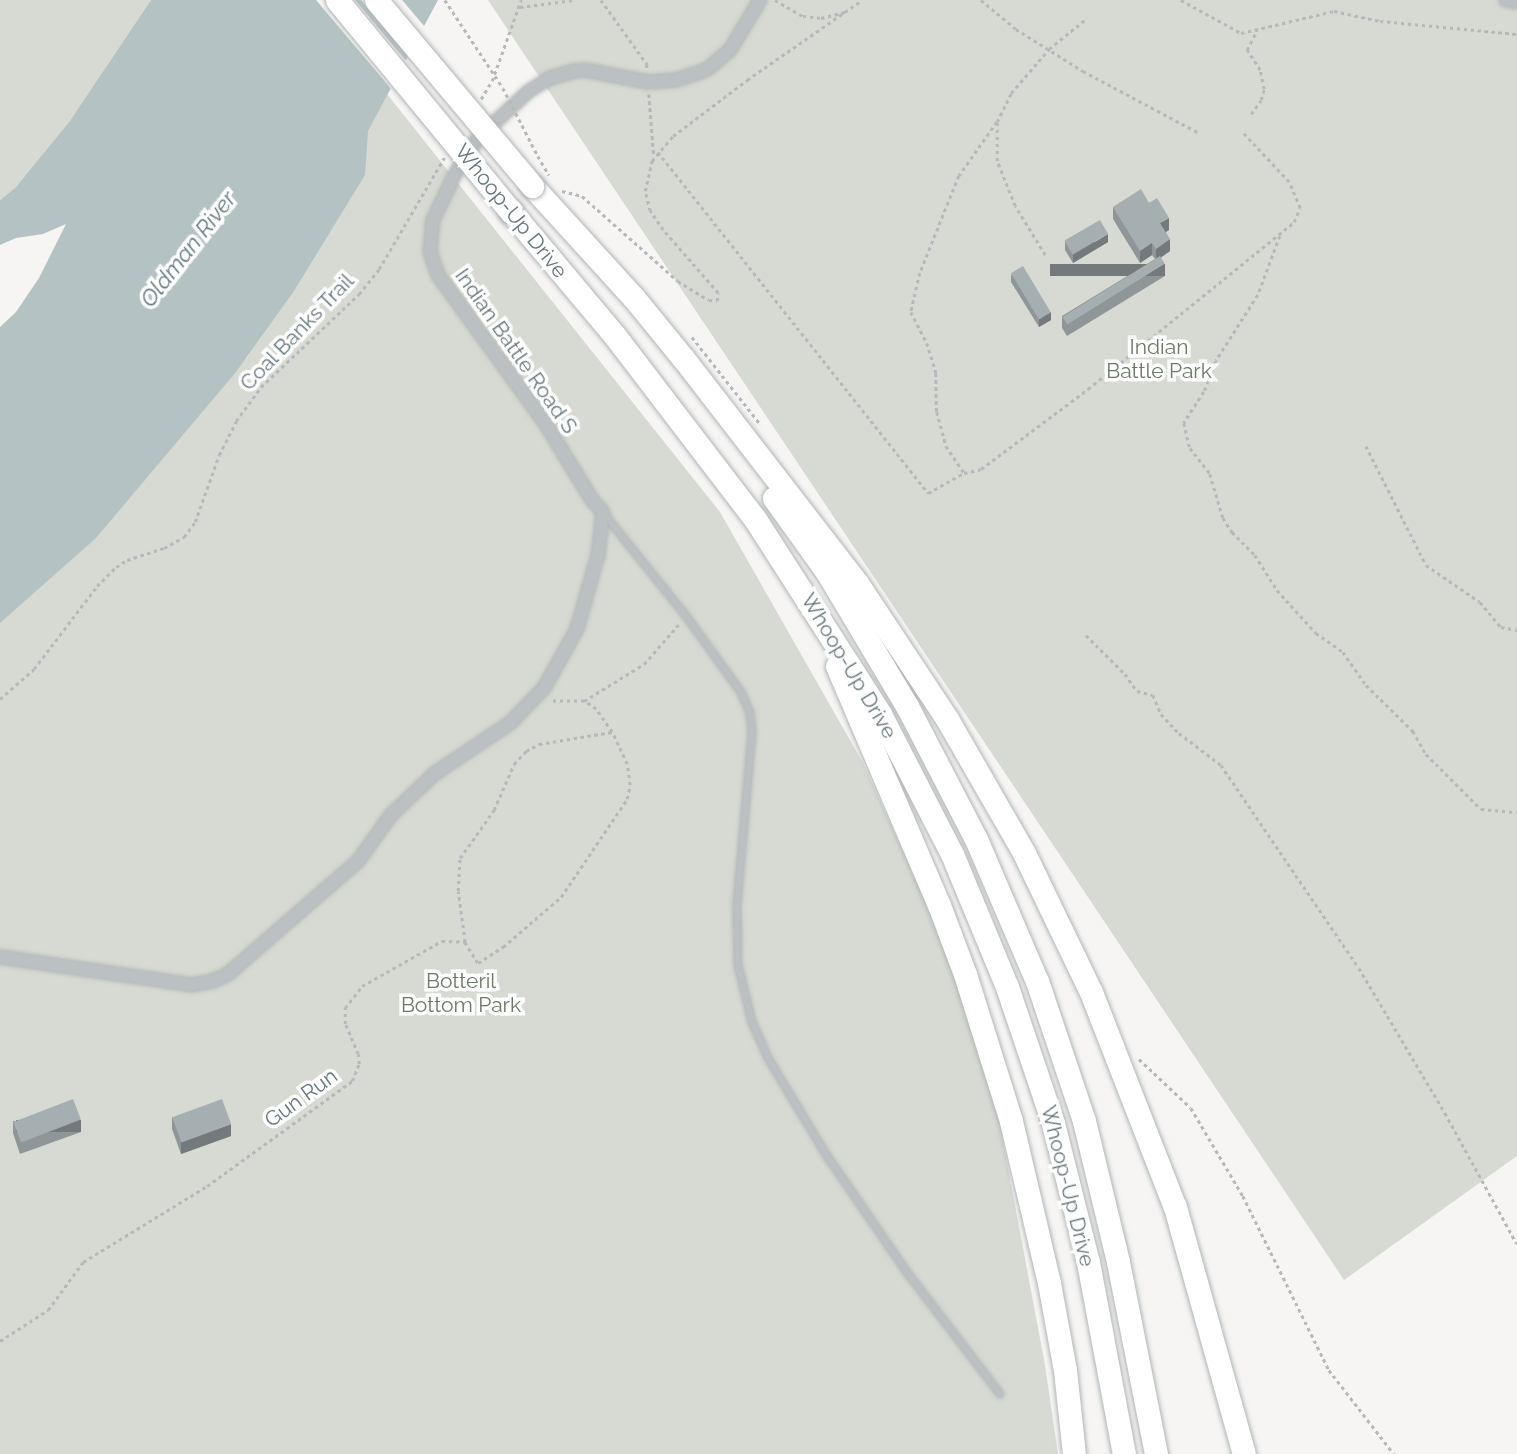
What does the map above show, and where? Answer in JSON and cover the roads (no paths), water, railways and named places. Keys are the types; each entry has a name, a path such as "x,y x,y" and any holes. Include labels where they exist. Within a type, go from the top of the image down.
{"highway":[{"name":"Whoop-Up Drive","path":"337,0 615,337 706,454 804,593 906,762 952,854 1007,987 1053,1123 1088,1262 1124,1454"},
{"name":"Whoop-Up Drive","path":"376,0 532,186 729,439 827,572 907,706 976,839 1037,981 1084,1121 1120,1274 1156,1454"},
{"path":"532,186 683,358 858,583 947,719 1024,853 1091,992 1175,1207 1244,1454"},
{"path":"804,593 939,905 989,1048 1011,1121 1049,1283 1065,1370 1074,1454"}],"street":[{"name":"Indian Battle Road S","path":"603,512 592,500 545,423 438,275 430,252 433,220 455,174 478,138 529,91 550,78 574,71 649,82 676,80 698,73 720,61 730,50 760,0"},
{"path":"1506,0 1517,2"},
{"path":"0,957 191,985 213,981 229,974 358,861 391,816 434,774 510,723 544,688 577,629 598,555 603,512"}],"lane":[{"path":"603,512 741,692 750,713 752,733 737,904 738,965 752,1022 768,1058 825,1153 909,1275 1000,1394"}],"water":[{"name":"Oldman River","path":"151,0 438,0 368,131 365,175 294,291 236,372 96,538 0,623 0,327 16,312 39,278 66,224 43,234 16,238 0,245 0,200 15,188 69,122"}],"park label":[{"name":"Indian Battle Park","path":"1159,359"},
{"name":"Botteril Bottom Park","path":"461,993"}]}
